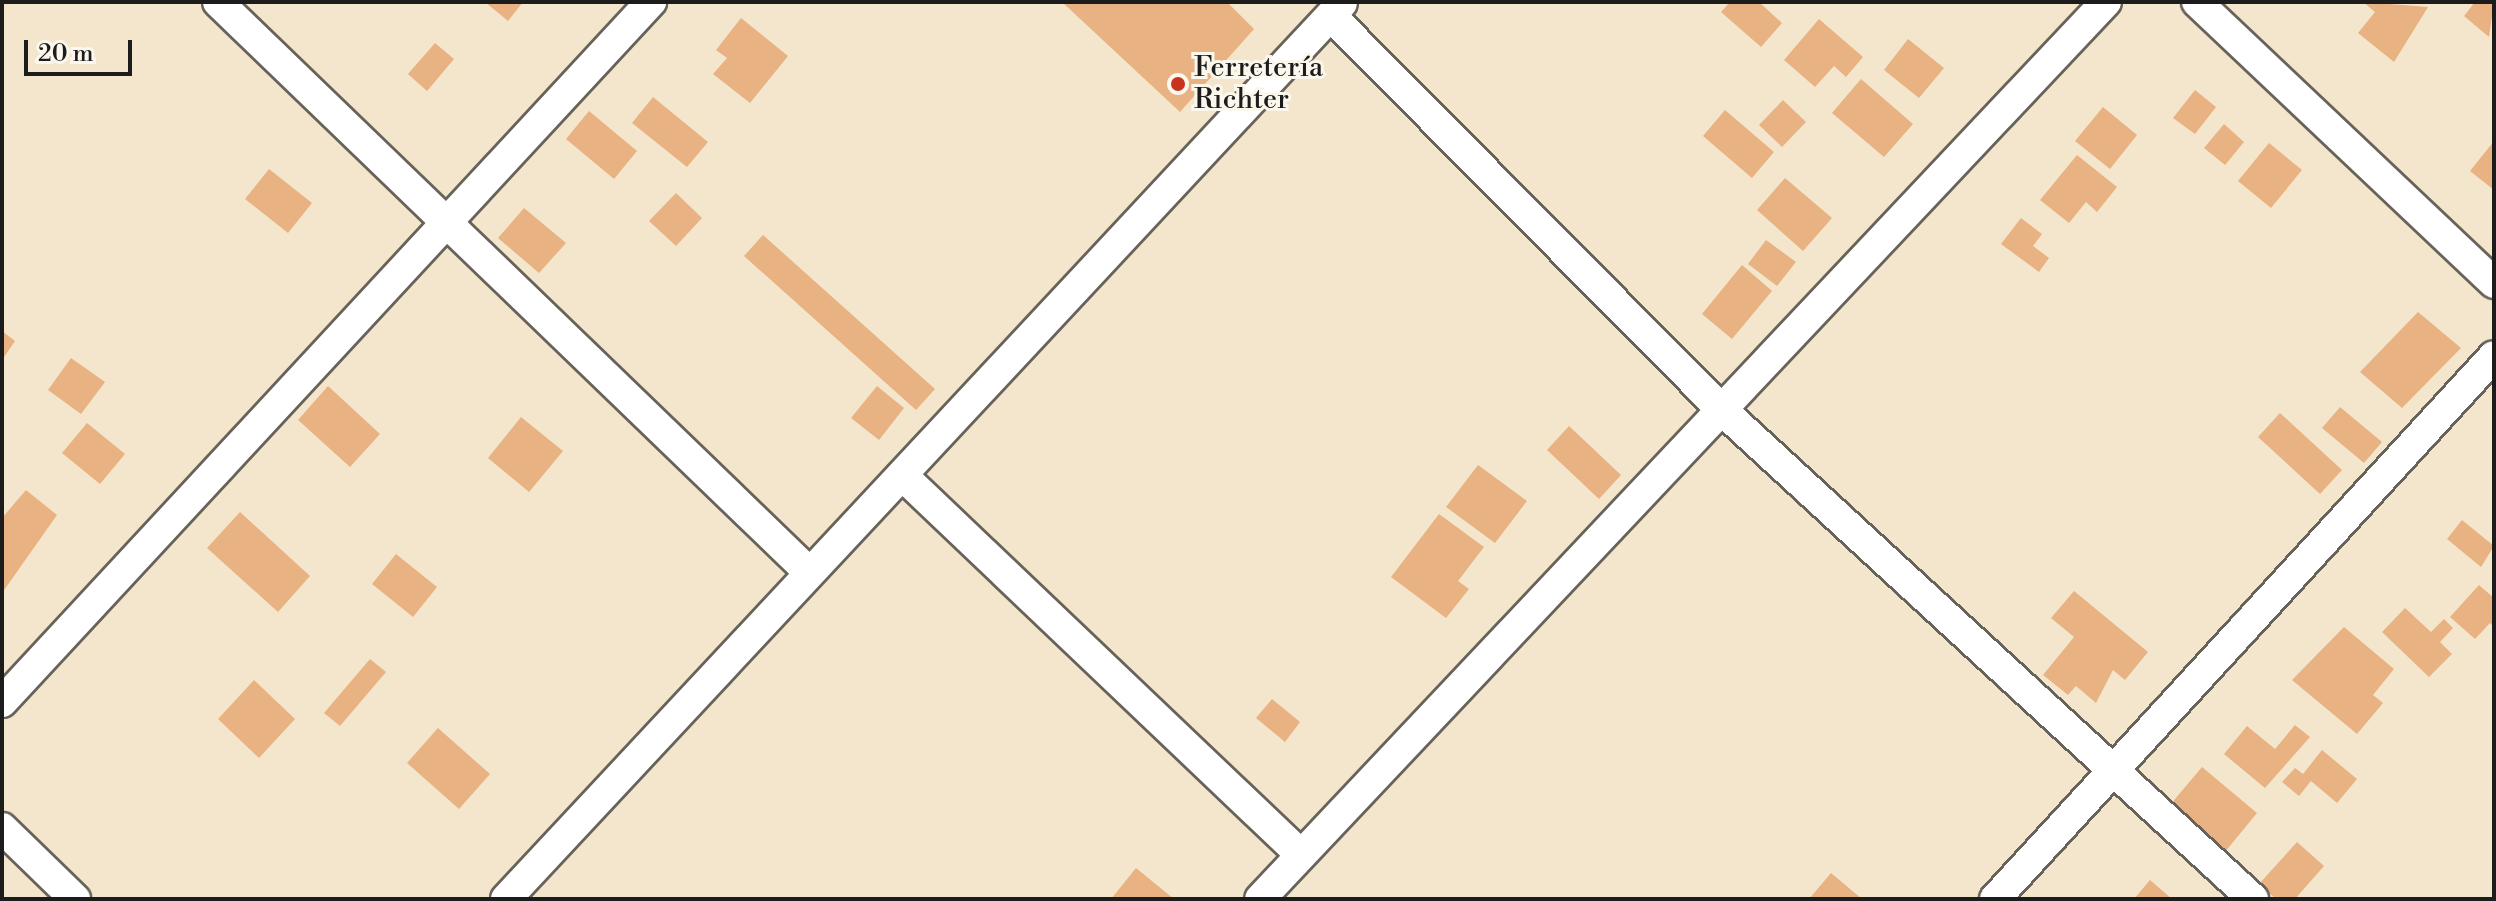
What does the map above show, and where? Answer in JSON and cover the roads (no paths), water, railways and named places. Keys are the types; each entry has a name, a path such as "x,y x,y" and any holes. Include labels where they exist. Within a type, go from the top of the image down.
{"street":[{"path":"218,2 810,573"},
{"path":"5,694 448,223 651,2"},
{"path":"1260,899 2106,2"},
{"path":"2197,2 2494,283"},
{"path":"506,899 1337,9 1722,410 2253,899"},
{"path":"1995,899 2494,356"},
{"path":"902,475 1301,855"},
{"path":"2,828 75,899"}],"place":[{"name":"Ferretería Richter","path":"1178,84"}]}
